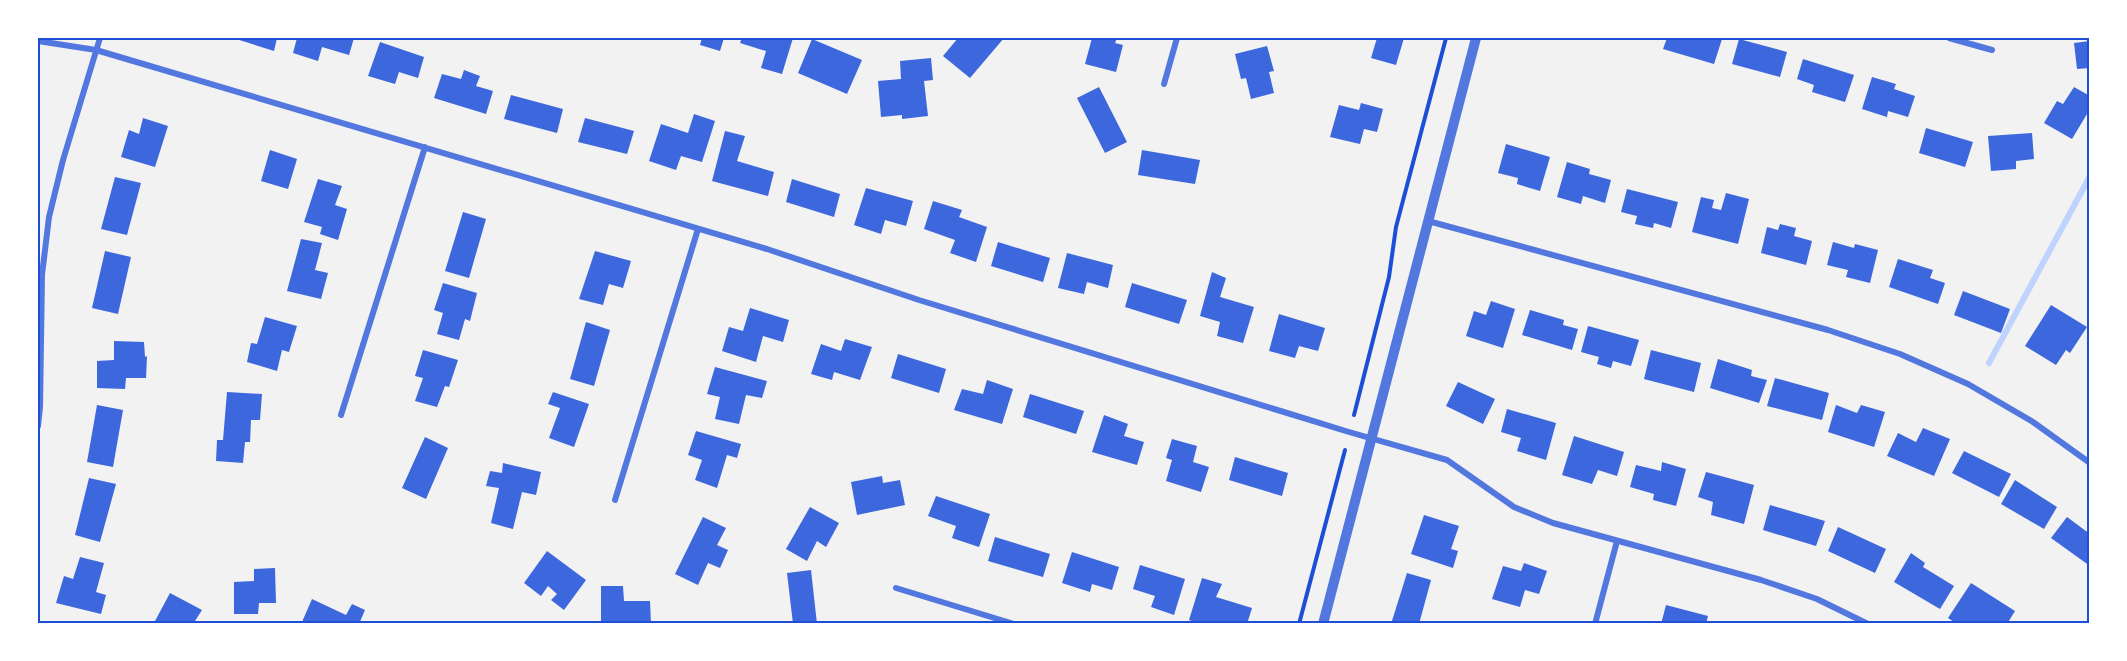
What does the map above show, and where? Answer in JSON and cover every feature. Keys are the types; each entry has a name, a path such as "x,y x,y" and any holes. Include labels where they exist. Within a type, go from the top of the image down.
{"street":[{"path":"38,426 42,275 48,217 100,38"},
{"path":"1164,84 1176,38"},
{"path":"1323,624 1476,38"},
{"path":"1949,38 1992,50"},
{"path":"38,41 96,50 425,147 767,249 920,300 1371,439 1447,460 1514,507 1553,523 1795,591 1868,624"},
{"path":"341,415 425,147"},
{"path":"1428,221 1828,330 1900,354 1977,389 2033,422 2090,463"},
{"path":"615,500 698,229"},
{"path":"1595,624 1617,541"},
{"path":"896,588 1014,624"}],"path":[{"path":"1354,415 1389,277 1396,226 1446,38"},
{"path":"1299,624 1345,450"}],"building":[{"path":"233,38 277,38 274,51"},
{"path":"297,38 354,38 349,55 322,47 318,61 293,53"},
{"path":"702,38 724,38 720,51 700,45"},
{"path":"742,38 793,38 782,74 761,68 766,51 740,43"},
{"path":"958,38 1004,38 970,78 943,56"},
{"path":"1092,38 1117,38 1115,43 1123,45 1116,72 1085,64"},
{"path":"1377,38 1404,38 1396,65 1371,58"},
{"path":"1667,38 1722,39 1714,64 1663,49"},
{"path":"812,39 862,60 847,94 798,73"},
{"path":"1739,39 1787,52 1780,77 1732,64"},
{"path":"2090,41 2090,68 2077,69 2074,43"},
{"path":"380,42 424,57 418,78 399,72 395,84 368,76"},
{"path":"1267,46 1274,71 1269,72 1274,93 1251,99 1246,78 1241,79 1235,54"},
{"path":"931,58 933,80 924,81 928,116 902,119 902,115 881,117 878,81 901,79 900,61"},
{"path":"1803,59 1854,75 1845,102 1812,92 1814,85 1797,79"},
{"path":"464,70 480,76 476,86 493,91 486,114 434,98 442,74 461,79"},
{"path":"1872,77 1896,84 1894,89 1915,96 1908,117 1888,111 1887,117 1862,109"},
{"path":"1099,87 1127,142 1105,153 1077,98"},
{"path":"2074,87 2090,96 2090,109 2072,139 2044,123 2057,101 2063,104"},
{"path":"511,95 563,109 557,133 504,119"},
{"path":"1361,103 1383,109 1377,132 1364,129 1360,144 1330,137 1339,105 1359,110"},
{"path":"694,114 715,121 702,162 681,156 676,170 649,161 661,124 688,133"},
{"path":"143,118 168,126 155,167 121,157 129,130 139,134"},
{"path":"585,118 634,131 627,154 578,142"},
{"path":"1926,128 1973,142 1965,167 1919,153"},
{"path":"725,131 745,136 737,161 774,172 768,196 712,181"},
{"path":"2032,133 2034,159 2016,161 2016,169 1991,171 1988,136"},
{"path":"1506,144 1550,157 1540,191 1517,184 1518,178 1498,173"},
{"path":"270,150 297,159 288,189 261,181"},
{"path":"1142,150 1200,160 1195,184 1138,175"},
{"path":"1567,162 1590,169 1589,174 1611,180 1605,203 1583,196 1581,204 1557,197"},
{"path":"115,177 141,183 127,235 101,229"},
{"path":"318,179 342,186 335,205 347,209 338,240 320,234 322,227 304,222"},
{"path":"792,179 840,194 834,217 786,202"},
{"path":"866,188 913,201 906,226 885,220 881,234 854,225"},
{"path":"1627,189 1678,202 1671,228 1654,223 1653,228 1635,224 1637,216 1621,212"},
{"path":"1726,193 1749,199 1738,244 1692,232 1701,197 1714,200 1712,208 1721,210"},
{"path":"933,201 962,210 959,217 987,227 976,262 950,253 955,240 924,229"},
{"path":"463,212 486,219 469,278 445,271"},
{"path":"1780,224 1796,228 1794,236 1812,241 1806,265 1761,253 1767,227 1778,230"},
{"path":"301,239 322,243 315,270 328,273 321,299 287,291"},
{"path":"998,242 1050,258 1043,282 991,266"},
{"path":"1833,242 1854,248 1855,244 1878,250 1870,283 1846,277 1848,270 1827,265"},
{"path":"105,251 131,257 118,314 92,308"},
{"path":"595,251 631,261 623,288 609,284 603,305 579,299"},
{"path":"1067,253 1113,265 1108,288 1087,282 1084,294 1058,288"},
{"path":"1898,259 1933,270 1930,278 1945,283 1938,304 1889,287"},
{"path":"1212,272 1226,278 1220,297 1254,307 1243,343 1217,336 1220,322 1200,316"},
{"path":"443,283 477,293 470,321 465,319 459,340 437,334 443,313 434,310"},
{"path":"1132,283 1187,300 1179,324 1125,307"},
{"path":"1963,291 2010,309 2001,333 1954,315"},
{"path":"1491,301 1515,309 1503,348 1466,336 1474,311 1486,315"},
{"path":"2051,305 2087,327 2070,353 2066,350 2056,365 2025,346"},
{"path":"750,308 789,320 783,342 763,336 756,362 722,351 729,327 743,331"},
{"path":"1530,310 1564,320 1563,325 1578,329 1572,350 1522,335"},
{"path":"1279,314 1325,328 1318,351 1299,346 1295,358 1269,351"},
{"path":"265,317 297,326 289,352 282,350 277,371 247,362 251,343 257,344"},
{"path":"586,322 610,330 594,386 570,379"},
{"path":"1588,326 1639,340 1631,366 1613,361 1611,368 1597,364 1599,357 1581,352"},
{"path":"845,339 872,347 860,380 834,372 832,380 811,374 821,344 841,351"},
{"path":"114,341 144,342 145,357 147,356 146,378 126,378 125,389 97,388 97,361 114,360"},
{"path":"423,350 458,360 449,387 445,386 437,407 415,401 423,378 415,376"},
{"path":"1651,350 1701,363 1694,392 1644,379"},
{"path":"898,354 946,369 939,393 891,378"},
{"path":"1718,359 1752,370 1751,376 1767,380 1759,403 1710,388"},
{"path":"715,367 767,381 762,398 746,395 739,424 715,419 720,397 707,394"},
{"path":"1775,378 1829,393 1822,420 1767,406"},
{"path":"987,380 1013,389 1002,424 954,410 962,389 983,394"},
{"path":"1458,382 1495,399 1483,424 1446,406"},
{"path":"227,392 262,394 260,420 251,420 250,442 245,442 243,463 216,461 217,440 223,440"},
{"path":"553,392 589,404 574,447 549,438 560,408 548,404"},
{"path":"1030,394 1084,411 1076,434 1023,417"},
{"path":"97,405 123,410 113,467 87,462"},
{"path":"1836,405 1857,413 1861,405 1885,412 1874,447 1828,432"},
{"path":"1507,409 1556,423 1546,460 1517,451 1521,438 1501,432"},
{"path":"1104,415 1128,424 1124,436 1144,442 1137,465 1092,452"},
{"path":"1923,428 1950,439 1934,476 1887,456 1898,433 1916,442"},
{"path":"696,431 741,444 737,458 727,455 717,488 695,480 702,460 688,455"},
{"path":"1574,436 1624,452 1617,476 1598,470 1592,484 1562,475"},
{"path":"425,437 448,448 426,499 402,488"},
{"path":"1172,439 1197,446 1193,462 1209,467 1201,492 1166,481 1172,460 1166,458"},
{"path":"1964,451 2011,474 1999,497 1952,473"},
{"path":"1235,457 1288,473 1282,496 1229,480"},
{"path":"1662,462 1686,469 1676,506 1653,500 1654,494 1630,487 1636,465 1661,471"},
{"path":"503,463 541,472 536,495 522,492 513,529 491,523 499,488 486,486 490,471 502,473"},
{"path":"1706,472 1754,485 1744,524 1711,515 1713,502 1698,497"},
{"path":"882,476 883,483 900,480 905,505 857,515 851,482"},
{"path":"89,478 116,484 100,542 75,535"},
{"path":"2015,480 2057,507 2044,529 2001,504"},
{"path":"936,496 990,514 979,547 952,538 956,526 928,516"},
{"path":"1770,505 1825,521 1816,546 1763,530"},
{"path":"810,507 839,523 826,547 817,541 807,561 786,549"},
{"path":"1424,515 1459,526 1451,549 1458,551 1453,568 1411,554"},
{"path":"703,517 726,528 717,545 728,550 720,568 708,563 698,585 675,574"},
{"path":"2067,517 2090,534 2090,566 2051,538"},
{"path":"1838,527 1886,549 1875,573 1828,551"},
{"path":"995,537 1050,554 1043,577 988,561"},
{"path":"547,551 586,580 564,610 551,600 557,594 548,586 541,596 524,583"},
{"path":"1072,552 1119,567 1112,590 1092,584 1090,592 1062,583"},
{"path":"1911,553 1925,563 1923,567 1954,586 1940,609 1894,582"},
{"path":"80,557 104,563 96,592 106,595 101,614 56,603 64,576 73,579"},
{"path":"1524,563 1547,571 1539,594 1525,590 1520,607 1492,599 1503,566 1521,571"},
{"path":"1140,565 1185,579 1174,615 1151,607 1155,596 1133,589"},
{"path":"275,568 276,603 259,603 258,614 234,614 234,582 254,581 254,569"},
{"path":"811,570 817,624 793,624 787,573"},
{"path":"1407,573 1431,580 1419,624 1391,624"},
{"path":"1202,578 1222,584 1216,597 1252,608 1247,624 1201,624 1189,620"},
{"path":"1971,583 2015,611 2007,624 1957,624 1948,618"},
{"path":"601,586 623,586 624,601 650,601 651,624 601,624"},
{"path":"170,593 202,610 195,621 200,624 159,624 155,621"},
{"path":"312,599 346,615 352,604 365,610 359,624 305,624 302,622"},
{"path":"1666,605 1708,616 1706,624 1661,624"}],"waterway":[{"path":"1989,363 2090,176"}]}
